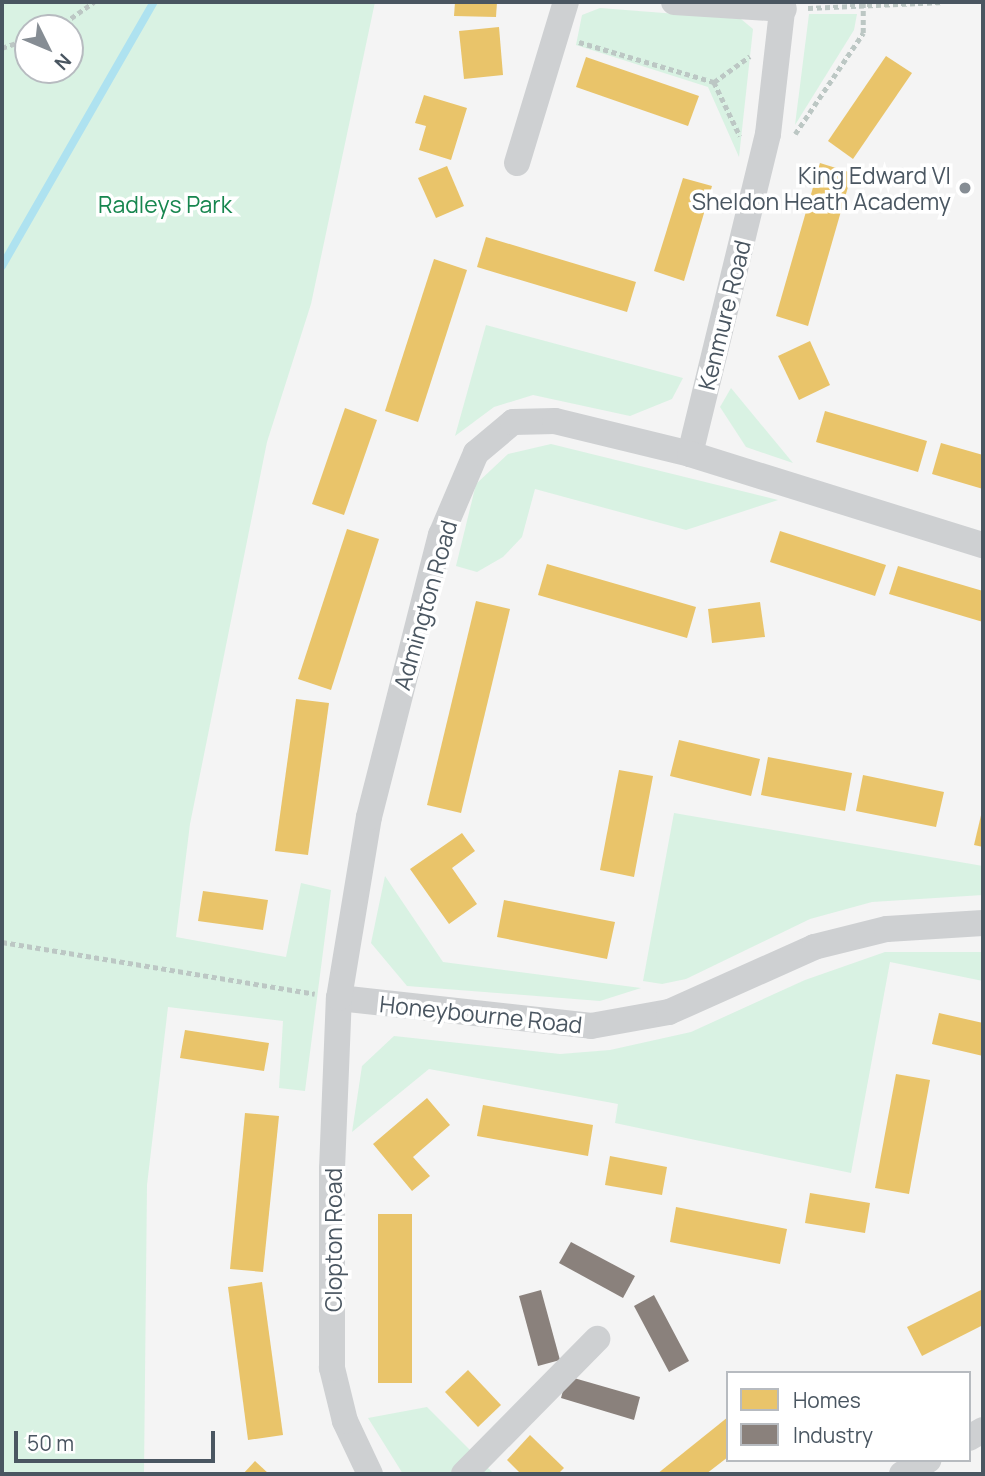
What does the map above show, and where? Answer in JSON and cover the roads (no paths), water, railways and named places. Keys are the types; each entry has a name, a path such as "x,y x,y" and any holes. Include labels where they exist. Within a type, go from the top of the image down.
{"street":[{"path":"517,163 565,2"},
{"path":"674,2 783,6"},
{"name":"Kenmure Road","path":"690,454 768,134 783,6"},
{"name":"Admington Road","path":"339,998 369,817 441,535 476,453 513,422 555,421 690,454 983,545"},
{"name":"Honeybourne Road","path":"339,998 591,1026 669,1012 814,947 887,929 983,923"},
{"name":"Clopton Road","path":"339,998 332,1169 332,1368 345,1421 370,1474"},
{"path":"464,1474 597,1339"},
{"path":"902,1474 924,1462"}],"waterway":[{"path":"2,266 154,2"}],"place":[{"name":"King Edward VI Sheldon Heath Academy","path":"965,188"}],"park label":[{"name":"Radleys Park","path":"165,204"}]}
